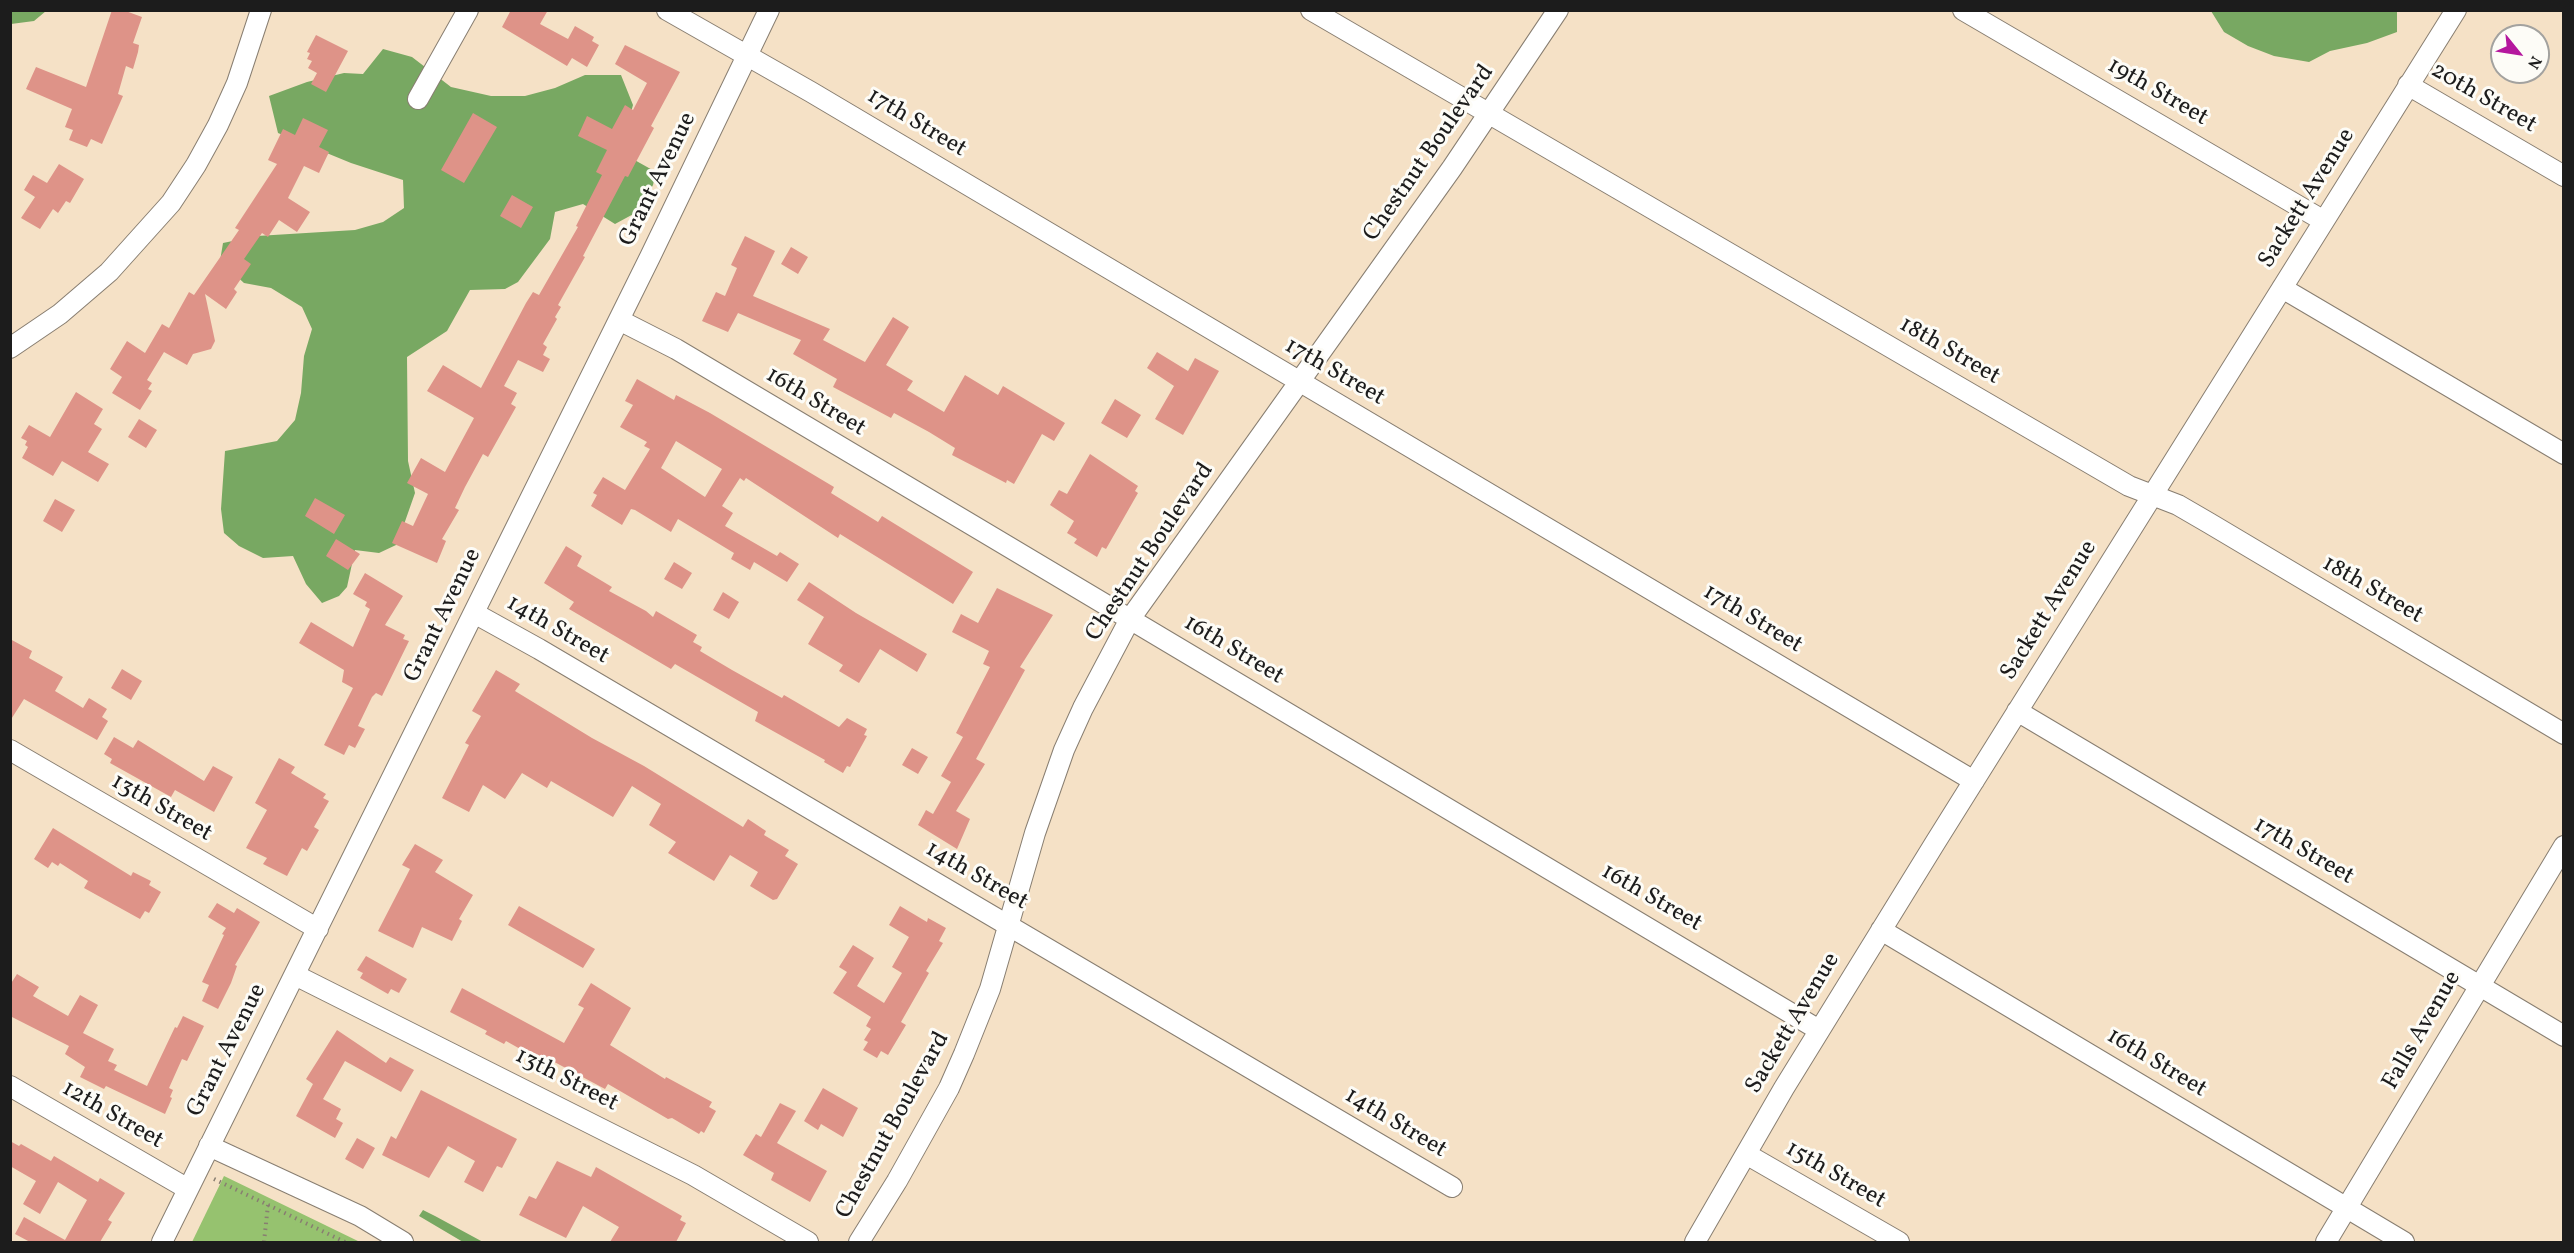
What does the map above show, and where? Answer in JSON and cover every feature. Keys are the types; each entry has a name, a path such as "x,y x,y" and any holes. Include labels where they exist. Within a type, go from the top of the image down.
{"street":[{"path":"10,348 60,314 109,272 171,203 196,165 218,125 237,83 261,10"},
{"path":"418,99 468,10"},
{"name":"17th Street","path":"667,10 1974,781"},
{"name":"Grant Avenue","path":"162,1242 619,320 769,10"},
{"name":"18th Street","path":"1311,10 2095,467 2129,486 2153,494 2209,523 2564,734"},
{"name":"Chestnut Boulevard","path":"859,1242 897,1181 949,1088 990,989 1035,833 1064,750 1083,708 1130,619 1489,114 1558,10"},
{"name":"19th Street","path":"1963,10 2324,221"},
{"name":"Sackett Avenue","path":"1695,1242 1881,930 2456,10"},
{"name":"20th Street","path":"2408,85 2564,176"},
{"path":"2282,288 2564,454"},
{"name":"16th Street","path":"619,320 676,349 1820,1030"},
{"name":"14th Street","path":"474,613 535,646 1452,1187"},
{"name":"17th Street","path":"2017,711 2564,1036"},
{"name":"13th Street","path":"10,750 318,929"},
{"name":"Falls Avenue","path":"2326,1242 2564,846"},
{"name":"16th Street","path":"1881,930 2404,1242"},
{"name":"13th Street","path":"295,975 686,1171 808,1242"},
{"name":"12th Street","path":"10,1086 188,1189"},
{"path":"209,1146 351,1211 403,1242"},
{"name":"15th Street","path":"1746,1154 1899,1242"}],"path":[{"path":"197,1171 345,1242"},
{"path":"264,1242 268,1205"}],"green space":[{"path":"10,11 46,11 34,21 11,24"},
{"path":"2211,11 2397,11 2397,32 2367,43 2330,51 2309,62 2274,56 2248,46 2224,32"},
{"path":"383,49 412,57 451,87 491,96 525,96 555,88 585,75 621,75 633,105 625,134 631,158 656,172 653,185 639,211 615,224 583,204 555,212 550,239 518,282 505,289 470,290 447,331 407,357 408,461 415,493 396,545 379,553 355,550 347,587 339,596 322,603 306,584 293,556 263,558 239,546 224,533 221,509 225,451 277,441 295,420 301,393 304,356 312,329 302,307 271,288 244,283 220,261 223,243 257,236 355,230 383,222 404,208 403,180 351,163 278,133 269,96 307,82 344,73 363,74"},
{"path":"224,1176 360,1242 192,1242"},
{"path":"423,1210 483,1242 463,1242 419,1216"}],"building":[{"path":"112,10 123,10 142,17 133,43 139,45 138,52 133,69 126,66 118,94 123,96 102,144 91,139 87,147 69,140 73,130 65,127 72,109 26,89 36,67 86,87"},
{"path":"511,10 548,10 540,24 568,39 575,26 594,37 592,41 599,45 587,67 572,58 567,66 502,27"},
{"path":"316,35 348,51 326,92 311,84 317,73 308,68 312,61 307,59 310,53 307,52"},
{"path":"625,45 680,72 651,126 654,128 628,177 625,176 583,256 585,257 558,305 561,307 555,317 557,319 543,344 547,347 543,355 550,359 543,372 518,360 504,386 517,393 511,404 516,407 488,457 483,454 465,487 455,508 459,510 442,539 446,541 437,563 392,543 402,521 413,526 428,494 407,483 421,458 445,472 474,418 427,391 443,365 481,388 526,303 533,292 539,295 578,227 576,226 602,175 596,172 607,150 578,136 587,116 612,129 625,105 633,110 647,83 615,64"},
{"path":"473,113 497,127 464,183 441,170"},
{"path":"303,118 328,130 319,147 329,152 319,173 304,166 288,198 310,212 297,232 279,220 268,237 262,233 244,259 251,264 234,289 237,292 226,309 205,294 215,341 211,349 193,354 187,365 164,352 147,380 152,383 148,389 152,391 140,410 112,393 122,377 110,369 127,341 145,353 162,324 169,328 189,292 194,295 239,230 235,228 277,164 268,160 283,129 295,135"},
{"path":"59,164 84,179 70,203 66,201 58,213 53,209 40,229 21,218 35,197 24,190 33,175 47,183"},
{"path":"512,195 533,207 521,228 500,216"},
{"path":"745,236 775,251 753,296 830,329 823,340 865,362 893,317 909,327 886,365 913,381 907,390 944,412 965,375 998,395 1003,386 1065,423 1054,441 1042,434 1014,484 1007,480 1006,483 952,455 955,448 929,432 894,413 891,418 833,387 837,379 793,354 801,340 738,313 728,332 702,321 716,292 725,296 737,268 731,265"},
{"path":"791,247 808,257 798,274 781,264"},
{"path":"1157,352 1188,371 1195,358 1219,371 1183,435 1155,419 1174,386 1147,368"},
{"path":"637,379 674,400 676,395 834,487 831,493 878,522 882,516 973,572 953,604 840,534 838,538 746,478 744,481 740,478 722,506 733,513 725,526 777,556 780,552 799,564 787,582 754,562 750,570 731,559 734,553 678,519 671,532 631,509 622,525 591,506 597,495 593,493 603,477 625,490 650,449 644,446 647,442 620,427 633,405 625,401","holes":["676,441 722,469 705,497 661,468"]},
{"path":"76,392 103,409 94,424 102,429 88,452 109,464 98,482 62,461 53,476 22,458 28,447 25,445 27,441 21,438 29,425 50,437"},
{"path":"1115,399 1141,415 1127,438 1101,423"},
{"path":"139,419 157,430 146,448 128,437"},
{"path":"1090,454 1138,486 1135,491 1138,493 1106,549 1102,547 1097,557 1074,543 1077,539 1067,533 1074,521 1050,505 1059,490 1067,494"},
{"path":"315,498 345,515 334,534 305,516"},
{"path":"55,499 75,510 62,532 43,521"},
{"path":"336,539 360,554 348,570 326,556"},
{"path":"566,546 582,556 577,566 612,587 609,591 653,617 656,611 697,635 693,642 702,647 700,651 782,698 784,695 839,727 847,718 867,729 864,735 867,736 850,767 847,766 843,773 824,762 825,760 755,721 758,712 675,664 671,669 569,609 574,602 544,583"},
{"path":"674,562 692,573 682,589 664,579"},
{"path":"365,573 403,596 385,625 405,635 403,639 409,641 382,696 376,693 372,697 358,726 365,729 355,748 349,745 344,755 324,745 353,688 342,682 344,670 299,643 311,622 353,647 370,609 365,606 367,602 353,594"},
{"path":"809,582 856,613 927,654 917,672 880,649 859,683 839,671 843,665 808,644 824,617 797,600"},
{"path":"997,588 1053,615 1020,667 1025,670 976,759 985,764 956,811 970,819 957,849 918,825 926,810 933,814 951,782 941,776 963,737 956,733 990,667 983,664 989,651 952,632 961,614 978,623"},
{"path":"723,592 739,602 729,619 713,610"},
{"path":"10,639 32,651 29,658 63,677 55,691 83,708 89,698 107,709 102,717 108,721 97,740 24,699 10,721"},
{"path":"122,669 142,681 131,700 111,688"},
{"path":"496,670 520,684 515,691 592,738 644,766 743,827 748,819 766,831 764,835 789,850 785,856 798,864 777,899 773,900 750,886 758,872 730,855 714,881 668,853 676,842 649,825 661,804 632,786 613,817 551,781 547,788 522,773 505,799 483,785 469,812 442,798 469,745 465,743 481,716 472,711"},
{"path":"114,737 133,748 138,740 204,781 213,766 233,777 214,812 175,790 171,797 110,763 112,759 104,754"},
{"path":"912,748 928,757 918,774 902,765"},
{"path":"279,758 295,767 291,773 326,794 323,798 329,801 314,827 319,830 307,851 302,848 287,876 263,864 267,858 246,848 267,810 255,803"},
{"path":"53,828 131,876 133,872 151,881 149,885 161,892 149,913 145,911 140,919 84,888 88,881 60,863 58,866 52,862 48,868 34,859"},
{"path":"415,844 443,860 435,872 473,895 459,919 462,921 452,941 422,927 413,948 378,931 410,869 402,865"},
{"path":"217,903 234,913 237,908 260,922 235,965 237,966 231,983 218,1009 202,1001 209,985 202,982 226,928 208,917"},
{"path":"519,906 595,949 583,968 508,925"},
{"path":"900,906 927,922 928,918 946,928 939,941 943,943 926,971 929,973 901,1022 906,1025 888,1055 881,1051 877,1058 863,1050 868,1042 864,1040 871,1029 866,1026 871,1017 833,993 847,972 839,967 853,945 874,958 857,986 884,1003 902,973 892,967 909,937 889,925"},
{"path":"366,956 407,979 399,993 391,989 388,994 360,978 363,973 357,970"},
{"path":"17,974 39,987 33,996 68,1016 80,995 98,1005 83,1033 114,1049 108,1061 117,1065 114,1070 147,1086 175,1027 177,1028 183,1016 204,1026 187,1061 182,1059 169,1088 173,1090 170,1097 172,1098 165,1114 106,1086 104,1089 80,1077 85,1067 65,1054 69,1046 10,1016 10,985"},
{"path":"591,983 631,1008 610,1045 665,1079 666,1077 712,1102 709,1107 716,1111 704,1133 701,1131 699,1134 672,1118 668,1119 608,1084 605,1089 545,1057 538,1059 506,1041 504,1044 485,1034 487,1031 450,1012 462,988 564,1043 584,1008 578,1005"},
{"path":"337,1030 386,1063 390,1057 414,1070 401,1092 345,1061 323,1099 341,1109 336,1119 343,1123 335,1138 296,1116 313,1084 306,1079"},
{"path":"823,1088 858,1108 843,1137 821,1124 818,1130 804,1121"},
{"path":"421,1090 517,1139 502,1168 497,1166 483,1192 464,1182 475,1161 448,1146 429,1178 382,1155 391,1136 396,1139"},
{"path":"780,1103 796,1111 777,1143 827,1171 810,1202 771,1180 774,1173 743,1155 756,1134 761,1137"},
{"path":"357,1138 375,1148 363,1169 345,1159"},
{"path":"10,1141 19,1146 21,1144 51,1161 54,1156 98,1182 100,1178 125,1193 108,1220 112,1222 100,1242 30,1242 15,1234 24,1217 65,1240 87,1200 58,1182 40,1214 23,1204 36,1181 10,1166"},
{"path":"557,1161 591,1177 596,1167 682,1216 680,1220 686,1223 676,1242 610,1242 619,1227 583,1206 566,1238 519,1215 529,1196 536,1199"}]}
